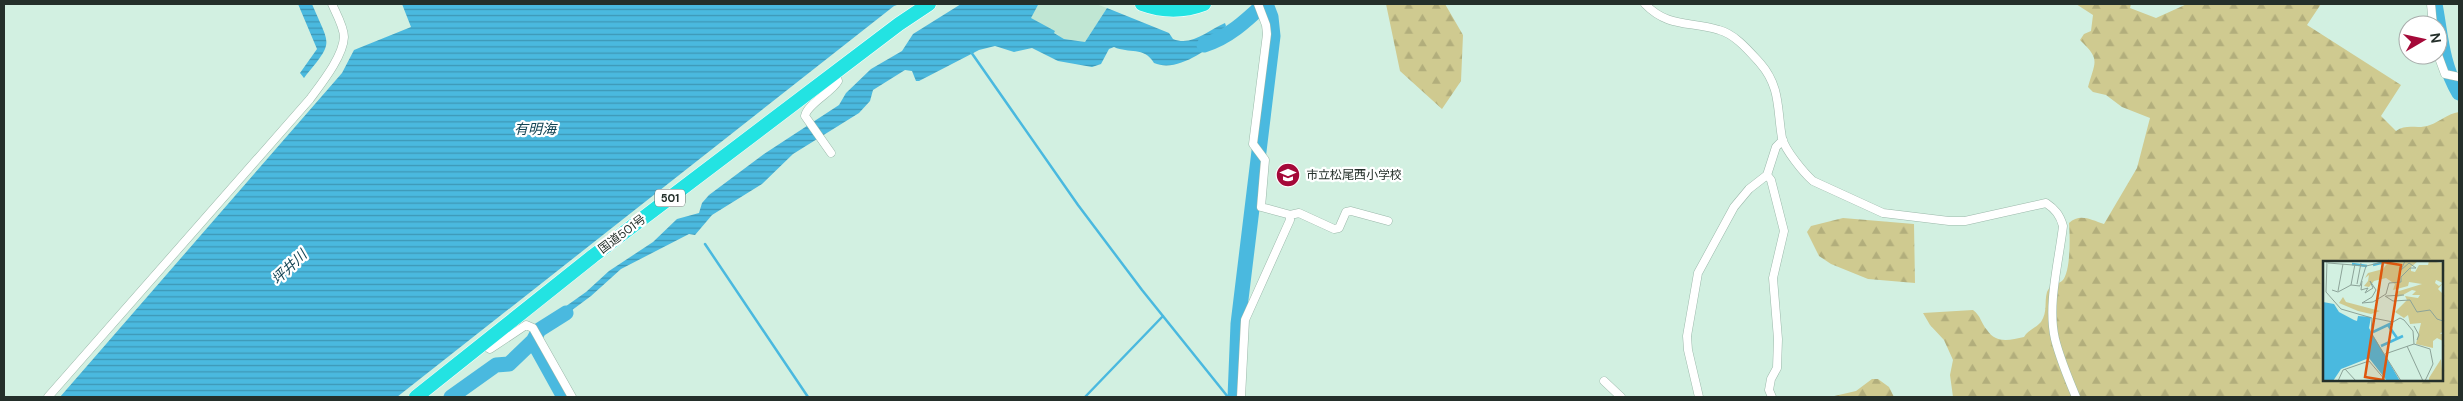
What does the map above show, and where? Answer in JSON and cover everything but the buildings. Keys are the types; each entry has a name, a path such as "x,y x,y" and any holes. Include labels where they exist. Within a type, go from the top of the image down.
{"highway":[{"name":"国道501号","path":"416,397 593,256 835,72 928,4"},
{"path":"1142,4 1178,11 1204,4"}],"street":[{"path":"48,397 310,99 327,76 340,50 344,37 332,4"},
{"path":"1258,4 1266,25 1253,144 1265,160 1261,207 1290,215 1299,213 1334,229 1339,228 1346,212 1351,211 1388,221"},
{"path":"1645,4 1654,13 1669,21 1704,26 1726,33 1758,61 1767,72 1780,104 1783,140 1804,173 1813,181 1883,213 1950,222 1964,221 2046,203 2054,208 2060,216 2063,226 2052,314 2055,337 2062,364 2076,397"},
{"path":"2442,65 2445,74 2458,77"},
{"path":"831,153 807,120 807,110 833,89 838,81 835,72"},
{"path":"1699,397 1688,350 1687,336 1698,273 1734,207 1749,189 1767,175 1776,147 1783,140"},
{"path":"1767,175 1771,180 1784,231 1773,278 1778,339 1777,368 1771,379 1769,390 1772,397"},
{"path":"1241,397 1245,320 1290,220 1290,215"},
{"path":"481,344 490,349 526,325 533,328 572,397"},
{"path":"1604,380 1621,397"}],"shaded area":[{"path":"1036,4 1096,4 1107,8 1085,42 1064,39 1030,18 1038,5"}],"green space":[{"path":"1386,4 1445,4 1463,35 1461,81 1442,109 1400,71"},
{"path":"2076,4 2131,4 2130,8 2156,18 2187,4 2321,4 2307,25 2401,85 2381,116 2396,131 2404,127 2426,126 2459,112 2459,397 1953,397 1950,375 1953,360 1944,340 1930,325 1923,313 1973,310 1987,330 1995,337 2004,340 2024,337 2043,318 2048,289 2062,281 2065,277 2069,254 2069,223 2077,218 2081,218 2104,224 2137,168 2150,118 2122,107 2106,95 2093,92 2088,87 2094,66 2094,57 2080,40 2084,34 2091,31 2093,15"},
{"path":"1843,218 1914,224 1915,283 1868,279 1831,264 1819,256 1807,232 1811,226"},
{"path":"1872,379 1878,379 1889,387 1894,397 1830,397 1856,391"}],"water":[{"path":"298,4 312,4 326,36 325,49 304,78 300,73 317,49"},
{"path":"402,4 900,4 894,6 397,397 60,397 342,73 354,50 411,27"},
{"path":"961,4 1036,4 1038,5 1031,18 1055,31 1054,33 1064,39 1085,42 1107,8 1169,33 1173,39 1180,41 1200,37 1225,23 1226,26 1221,33 1224,38 1200,54 1172,65 1154,63 1146,54 1141,52 1114,47 1109,49 1101,64 1092,67 1058,61 1032,48 1014,52 995,46 979,50 919,81 916,81 912,71 905,70 873,90 870,101 859,113 793,154 762,184 712,215 695,235 689,234 621,269 591,296 552,325 549,322 609,271 653,242 677,219 699,213 702,203 709,195 764,154 839,105 846,93 871,69 902,51 913,34"}],"waterway":[{"path":"1204,45 1229,33 1264,4"},
{"path":"1235,397 1238,324 1273,36 1271,17 1266,4"},
{"path":"2435,4 2446,61 2459,93"},
{"path":"971,52 1078,205 1142,290 1228,397"},
{"path":"705,244 808,397"},
{"path":"451,397 496,365 509,364 533,341 539,330 566,313"},
{"path":"1085,397 1163,316"},
{"path":"533,341 564,397"}],"place":[{"name":"市立松尾西小学校","path":"1288,175"}],"water label":[{"name":"有明海","path":"535,129"},
{"name":"坪井川","path":"289,267"}]}
